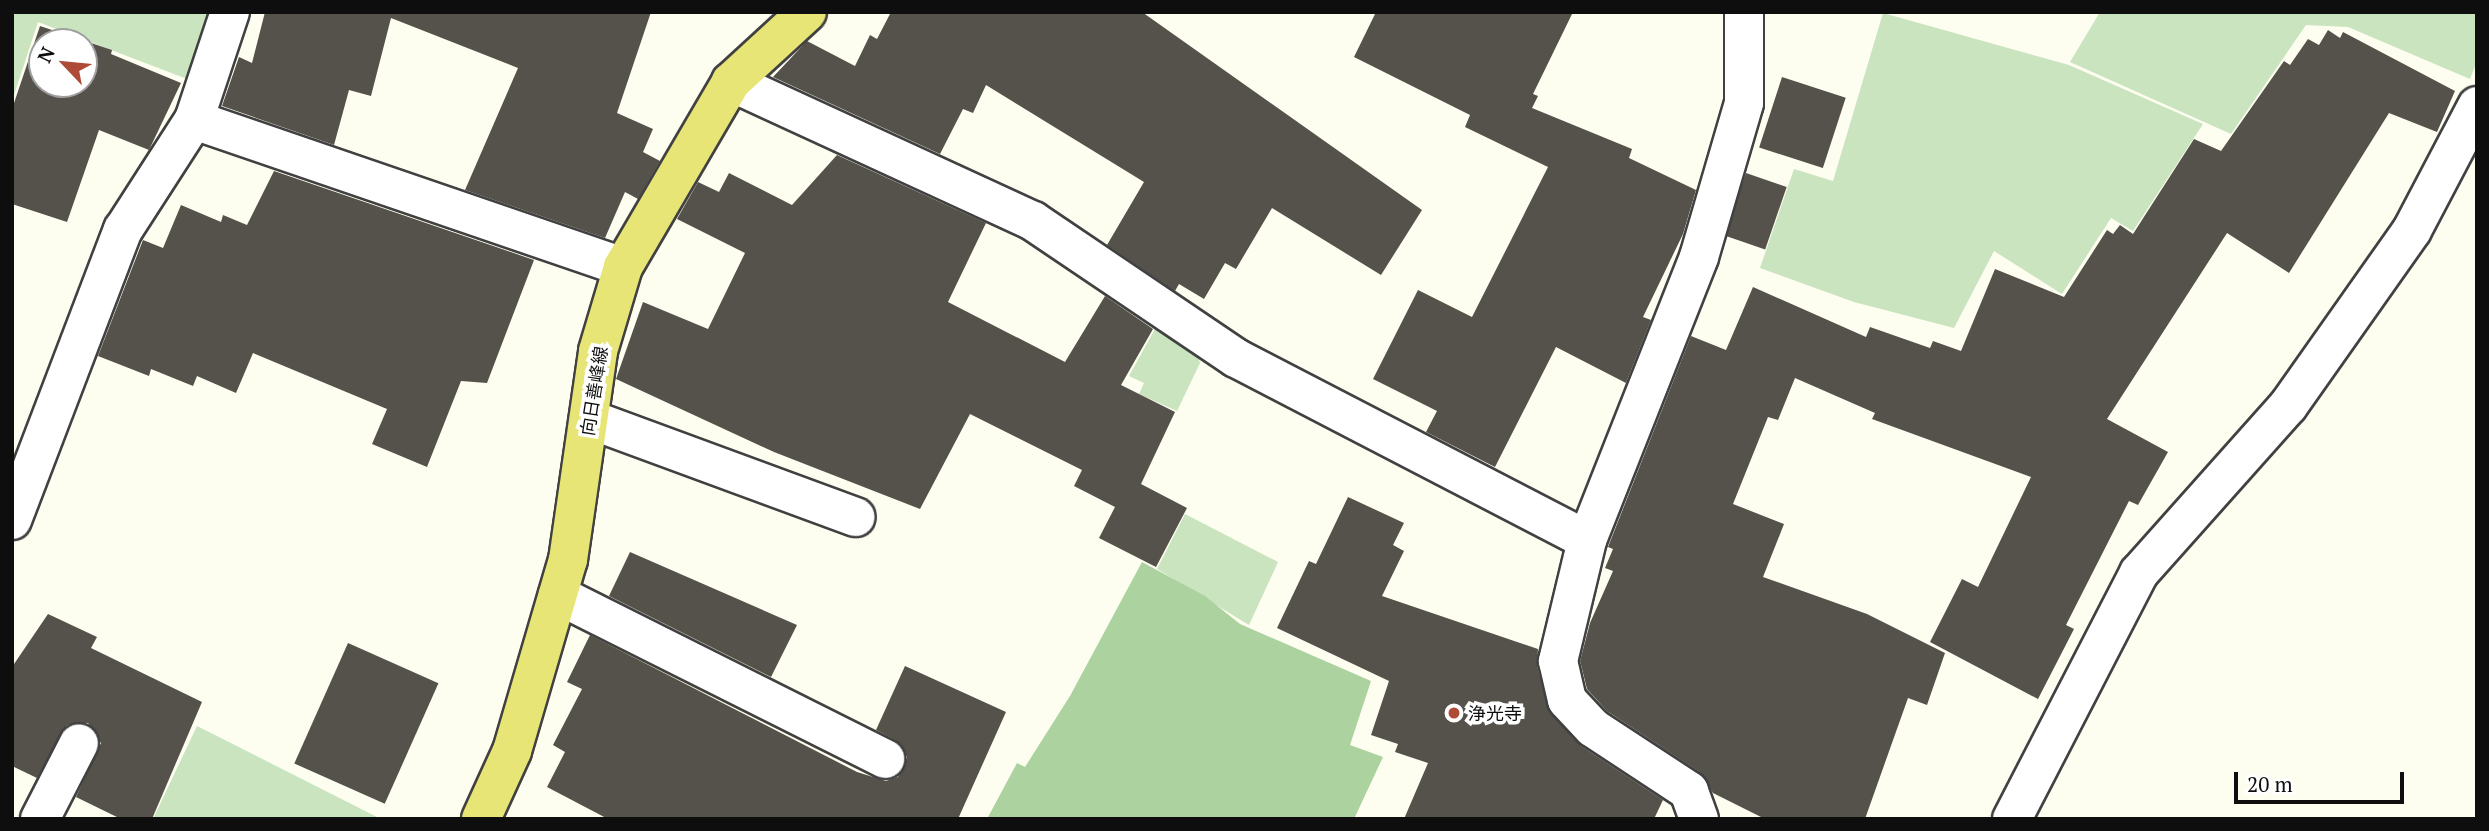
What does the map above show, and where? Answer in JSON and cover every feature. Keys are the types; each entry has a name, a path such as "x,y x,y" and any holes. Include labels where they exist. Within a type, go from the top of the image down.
{"main road":[{"name":"向日善峰線","path":"481,819 512,751 558,596 598,351 623,267 731,82 798,14"}],"street":[{"path":"12,520 123,230 194,120 230,12"},
{"path":"1699,819 1689,791 1593,728 1567,700 1558,661 1587,540 1699,257 1744,103 1744,12"},
{"path":"731,82 1033,221 1236,358 1587,540"},
{"path":"2012,819 2139,573 2288,406 2412,230 2477,106"},
{"path":"194,120 623,267"},
{"path":"589,419 856,517"},
{"path":"558,596 886,759"},
{"path":"40,819 79,743"}],"green space":[{"path":"12,12 220,12 195,82 98,45 98,28 54,28 38,22 36,28 28,28 28,52 12,101"},
{"path":"2100,12 2477,12 2477,61 2470,79 2348,27 2306,25 2231,134 2070,62"},
{"path":"1883,13 2069,65 2203,124 2133,231 2111,218 2062,294 1994,251 1954,328 1854,302 1760,268 1794,169 1833,181"},
{"path":"1161,318 1192,341 1200,363 1177,411 1139,394 1144,383 1129,376"},
{"path":"1185,514 1278,562 1249,625 1157,569"},
{"path":"1142,562 1205,596 1240,624 1371,681 1350,745 1383,757 1354,819 987,819 1017,763 1025,767 1070,696"},
{"path":"197,726 381,819 153,819"}],"building":[{"path":"265,12 651,12 617,113 653,129 643,152 660,161 638,199 625,192 605,238 465,190 518,68 391,18 371,96 349,90 334,145 222,106 239,57 252,63"},
{"path":"891,12 1142,12 1422,210 1381,275 1272,208 1236,269 1225,263 1204,299 1179,284 1175,291 1107,245 1144,182 986,85 973,113 963,109 940,154 773,77 807,41 855,66 870,35 877,39"},
{"path":"1376,12 1573,12 1533,94 1538,96 1532,108 1632,149 1629,158 1696,190 1683,234 1643,317 1651,320 1626,383 1556,347 1495,467 1426,432 1437,411 1373,379 1418,290 1472,317 1548,167 1465,127 1470,115 1354,57"},
{"path":"2328,30 2340,38 2343,32 2455,91 2437,132 2389,113 2289,273 2227,233 2107,419 2168,452 2138,505 2129,501 2066,625 2074,629 2038,699 1930,642 1962,579 1978,587 2031,477 1872,419 1875,413 1795,378 1778,420 1768,417 1733,504 1784,524 1763,577 1867,614 1945,653 1927,705 1908,698 1865,819 1765,819 1713,793 1701,773 1607,711 1587,689 1580,661 1590,623 1613,571 1605,568 1613,549 1608,547 1691,336 1726,350 1753,287 1866,337 1870,327 1930,348 1933,341 1961,351 1995,269 2064,297 2107,230 2113,234 2120,225 2133,234 2194,139 2221,151 2284,61 2290,65 2308,39 2319,45"},
{"path":"98,45 112,50 111,54 181,83 149,150 99,130 67,222 12,204 12,109 28,62 28,98 98,98"},
{"path":"1782,77 1846,98 1823,168 1759,147"},
{"path":"837,155 986,223 948,302 1065,362 1105,296 1153,329 1121,385 1175,412 1141,484 1187,508 1156,567 1099,538 1115,507 1074,486 1082,470 970,414 920,509 774,452 616,379 643,302 708,329 745,253 677,219 698,182 719,192 729,173 792,205"},
{"path":"274,171 534,260 487,383 461,381 427,467 372,444 387,409 253,353 236,393 197,376 193,386 151,369 149,376 98,356 143,240 163,248 181,205 221,222 223,215 247,225"},
{"path":"1746,173 1787,187 1765,249 1725,235"},
{"path":"1348,497 1404,523 1393,545 1404,551 1382,596 1538,649 1537,666 1551,714 1581,746 1663,800 1654,819 1404,819 1428,763 1395,752 1398,744 1371,735 1389,681 1277,628 1309,561 1316,564"},
{"path":"630,552 797,625 771,677 609,596"},
{"path":"48,614 97,637 91,648 202,702 152,819 121,819 76,797 101,743 88,723 67,725 37,778 12,766 12,667"},
{"path":"590,635 857,772 886,781 898,777 907,757 895,740 876,730 905,666 1006,712 958,819 608,819 547,787 565,752 553,745 582,689 567,682"},
{"path":"348,643 438,683 385,804 294,764"}],"place":[{"name":"浄光寺","path":"1454,713"}]}
